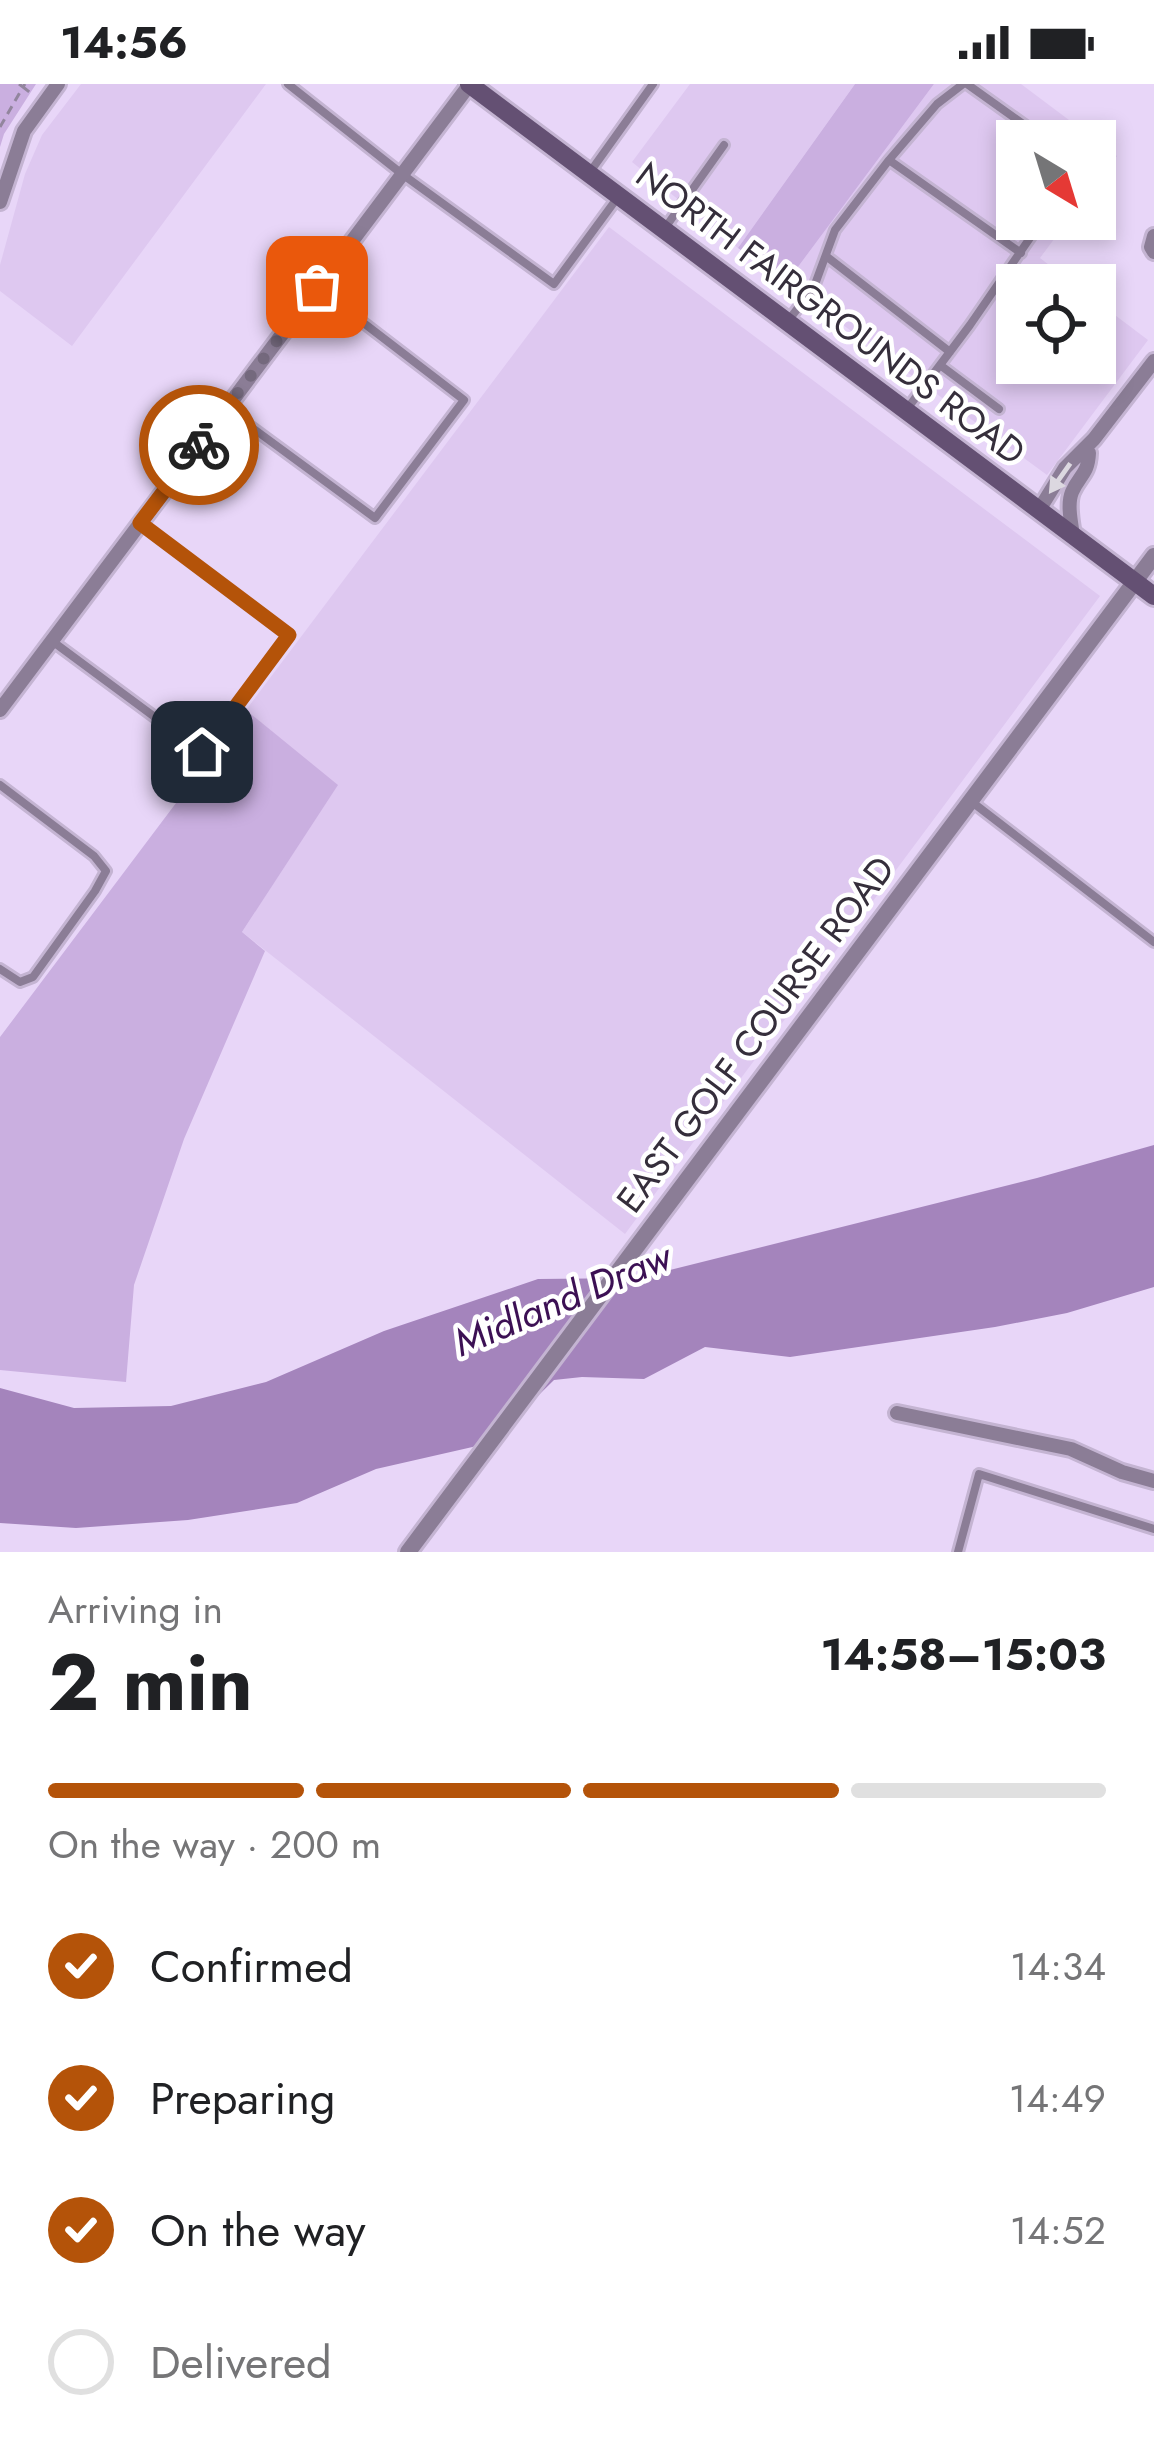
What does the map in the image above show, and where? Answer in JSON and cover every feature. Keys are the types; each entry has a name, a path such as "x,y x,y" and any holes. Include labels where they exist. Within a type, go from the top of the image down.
{"main road":[{"name":"NORTH FAIRGROUNDS ROAD","path":"472,85 1154,596"}],"street":[{"path":"0,202 24,131 58,84"},
{"path":"0,710 472,85"},
{"path":"1154,236 1154,252"},
{"path":"1039,510 1065,468 1154,361"},
{"path":"1073,535 1072,492 1090,460 1084,449"},
{"name":"EAST GOLF COURSE ROAD","path":"408,1552 1154,556"},
{"path":"897,1412 1071,1449 1154,1481"}],"lane":[{"path":"288,84 554,284 619,196"},
{"path":"589,173 653,84"},
{"path":"787,322 814,287 835,230 937,104 965,84 1017,120"},
{"path":"664,229 724,145"},
{"path":"889,160 1021,253"},
{"path":"906,410 1029,240"},
{"path":"826,256 950,352"},
{"path":"226,408 375,518 464,400 317,287"},
{"path":"940,365 999,409"},
{"path":"52,641 202,752 277,652 289,635 140,523"},
{"path":"0,784 94,856 106,871 32,977 20,982 0,969"},
{"path":"970,801 1154,943"},
{"path":"958,1552 980,1474 1154,1529"}],"path":[{"path":"0,127 22,85 44,103"}],"shaded area":[{"path":"0,84 36,84 0,147"},
{"path":"81,84 266,84 72,346 0,291 0,265 25,174 42,135"},
{"path":"690,84 855,84 738,248 632,162"},
{"path":"855,84 934,84 786,283 738,248"},
{"path":"934,84 1021,84 1069,120 996,120 996,240 1053,240 1040,258 1048,264 996,264 996,384 1115,384 1047,475 786,283"},
{"path":"609,227 1100,596 625,1234 242,932 337,786 246,710"},
{"path":"1116,316 1148,340 1116,383"},
{"path":"246,710 338,785 242,932 265,951 184,1139 134,1285 126,1382 0,1370 0,1037"}],"water":[{"name":"Midland Draw","path":"1154,1145 1154,1287 1067,1313 995,1327 790,1357 705,1347 644,1379 554,1380 490,1443 376,1469 297,1503 188,1520 76,1528 0,1523 0,1388 74,1408 171,1406 266,1382 384,1331 538,1279 638,1278"}],"way so far":[{"path":"199,445 317,287"}],"route":[{"path":"199,445 140,523 289,635 202,752"}]}
